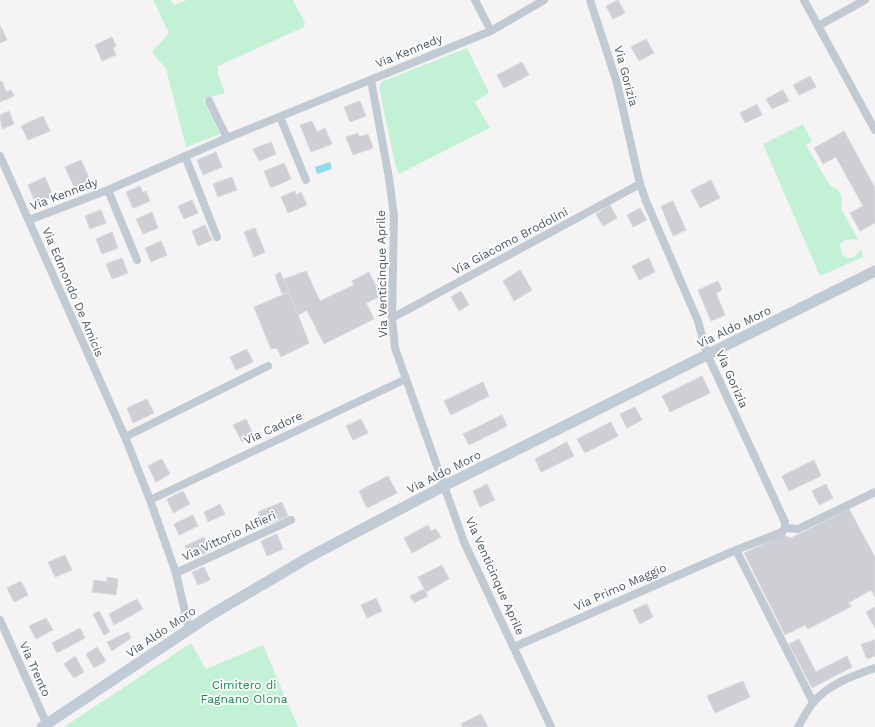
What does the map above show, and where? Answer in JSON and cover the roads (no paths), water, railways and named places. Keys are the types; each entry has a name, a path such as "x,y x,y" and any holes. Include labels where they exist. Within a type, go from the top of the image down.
{"main road":[{"name":"Via Aldo Moro","path":"46,726 189,629 284,571 444,486 875,271"}],"street":[{"path":"475,0 491,31"},
{"name":"Via Kennedy","path":"29,220 108,190 228,138 491,31 544,0"},
{"name":"Via Gorizia","path":"590,0 617,83 640,184 698,321 707,354 785,522 785,528"},
{"path":"804,0 875,130"},
{"path":"818,26 865,0"},
{"name":"Via Venticinque Aprile","path":"371,80 389,178 394,216 392,318 395,348 444,486 474,564 551,727"},
{"path":"210,101 228,138"},
{"path":"280,117 306,180"},
{"name":"Via Edmondo De Amicis","path":"0,156 125,437 150,500 176,573 189,629"},
{"path":"185,156 217,237"},
{"name":"Via Giacomo Brodolini","path":"392,318 640,184"},
{"name":"Via Kennedy","path":"108,190 137,260"},
{"path":"125,437 268,366"},
{"name":"Via Cadore","path":"150,500 406,378"},
{"path":"813,702 736,550 782,532 785,528 798,529 875,492"},
{"name":"Via Vittorio Alfieri","path":"176,573 291,520"},
{"name":"Via Primo Maggio","path":"514,647 736,550"},
{"name":"Via Trento","path":"0,620 46,726"},
{"path":"798,727 813,702 826,691 843,681 875,668"}],"water":[{"path":"330,162 332,169 317,174 315,167"}],"park label":[{"name":"Cimitero di Fagnano Olona","path":"244,692"}]}
